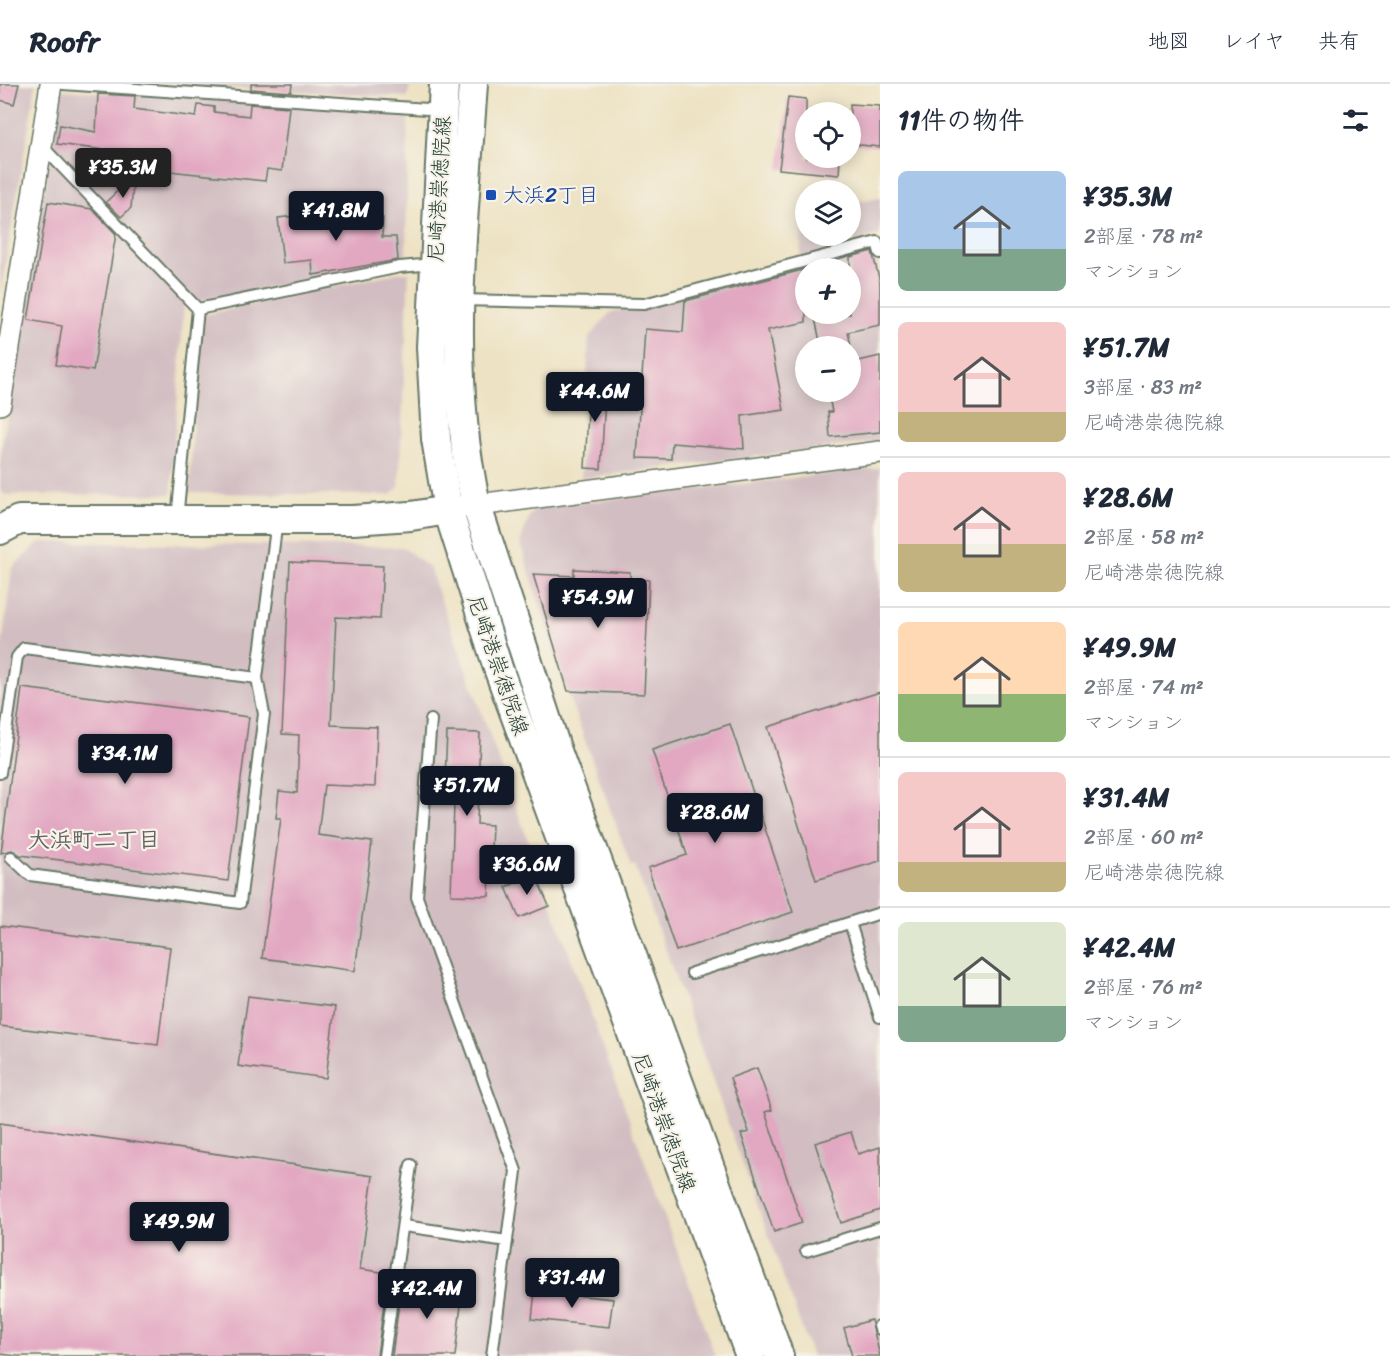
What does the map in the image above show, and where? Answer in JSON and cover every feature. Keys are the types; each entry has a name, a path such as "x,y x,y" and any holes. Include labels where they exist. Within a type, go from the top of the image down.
{"main road":[{"name":"尼崎港崇徳院線","path":"473,84 460,300 460,389 470,476 476,504 557,752 778,1356"},
{"name":"尼崎港崇徳院線","path":"443,97 431,347 433,406 448,510 498,668 750,1356"},
{"path":"0,529 19,520 353,520 448,510"}],"street":[{"path":"0,404 51,84"},
{"path":"448,510 476,504 880,452"}],"lane":[{"path":"63,84 443,97"},
{"path":"41,145 198,309 177,520"},
{"path":"460,300 644,304 877,242 880,253"},
{"path":"198,309 400,267 435,264"},
{"path":"11,857 30,875 240,903 264,714 257,678 277,520"},
{"path":"0,773 17,657 24,648 257,678"},
{"path":"431,720 417,897 516,1171 492,1356"},
{"path":"692,973 880,913"},
{"path":"850,923 876,988 880,1017"},
{"path":"384,1356 411,1165"},
{"path":"404,1226 507,1241"},
{"path":"806,1251 880,1228"}],"shaded area":[{"path":"0,84 36,84 0,294"},
{"path":"154,84 410,84 408,97"},
{"path":"61,90 408,110 406,260 184,304 171,494 6,495 0,491 0,459"},
{"path":"880,198 880,234 861,240 861,201"},
{"path":"801,246 842,246 803,258 800,258"},
{"path":"873,248 880,276 880,441 581,478 589,337 610,313 795,267 795,324 861,324 861,258 833,258"},
{"path":"409,272 399,487 390,495 189,493 200,316"},
{"path":"880,468 880,1356 812,1356 635,865 631,866 567,691 520,542 530,515 537,508"},
{"path":"40,542 402,547 429,567 715,1356 0,1356 0,659 12,568"}],"building":[{"path":"0,84 19,84 14,104 0,100"},
{"path":"251,84 292,84 291,92 251,89"},
{"path":"98,94 135,96 134,109 196,117 198,105 214,107 214,112 249,116 250,104 289,107 282,171 267,169 265,181 152,169 153,156 57,144 60,125 96,132"},
{"path":"788,97 806,99 806,102 795,102 795,168 839,168 839,175 779,169"},
{"path":"861,105 880,106 880,147 861,145"},
{"path":"134,175 131,208 121,217 106,202"},
{"path":"48,202 92,209 116,234 93,371 56,365 62,326 28,320"},
{"path":"305,215 305,219 335,216 383,218 382,237 396,237 398,260 313,275 312,260 283,263 278,218"},
{"path":"872,251 880,282 880,325 848,332 849,336 819,336 816,324 861,324 861,258 850,257"},
{"path":"795,272 796,324 768,330 784,410 742,416 744,449 672,443 671,459 637,458 645,329 683,332 685,301"},
{"path":"880,356 880,432 830,437 828,412 832,412 830,402 861,402 861,360"},
{"path":"590,377 606,378 601,469 585,468"},
{"path":"290,562 383,566 380,619 336,617 331,725 377,727 375,787 324,785 318,835 372,842 355,971 262,958 281,818 276,818 279,791 297,793 299,735 282,734"},
{"path":"574,569 630,572 630,579 649,580 644,694 568,691 533,574 574,576"},
{"path":"22,688 249,717 228,881 20,855 12,850 1,853"},
{"path":"880,692 880,861 816,880 768,727"},
{"path":"730,724 793,912 676,951 648,868 687,855 652,750"},
{"path":"447,732 480,733 477,824 492,825 489,896 451,895 454,805 444,804"},
{"path":"535,874 549,906 519,918 506,887"},
{"path":"0,926 170,947 158,1045 0,1026"},
{"path":"248,996 335,1007 326,1078 238,1066"},
{"path":"757,1068 772,1110 765,1112 802,1223 774,1232 741,1134 749,1132 730,1078"},
{"path":"0,1123 373,1176 360,1269 388,1273 377,1356 17,1356 0,1354"},
{"path":"851,1132 858,1154 880,1147 880,1210 841,1223 815,1143"},
{"path":"402,1281 463,1288 455,1356 392,1356"},
{"path":"535,1291 613,1299 609,1327 532,1319"},
{"path":"871,1320 880,1356 852,1356 844,1328"}],"place":[{"name":"大浜2丁目","path":"491,195"}],"district":[{"name":"大浜町二丁目","path":"94,839"}]}
